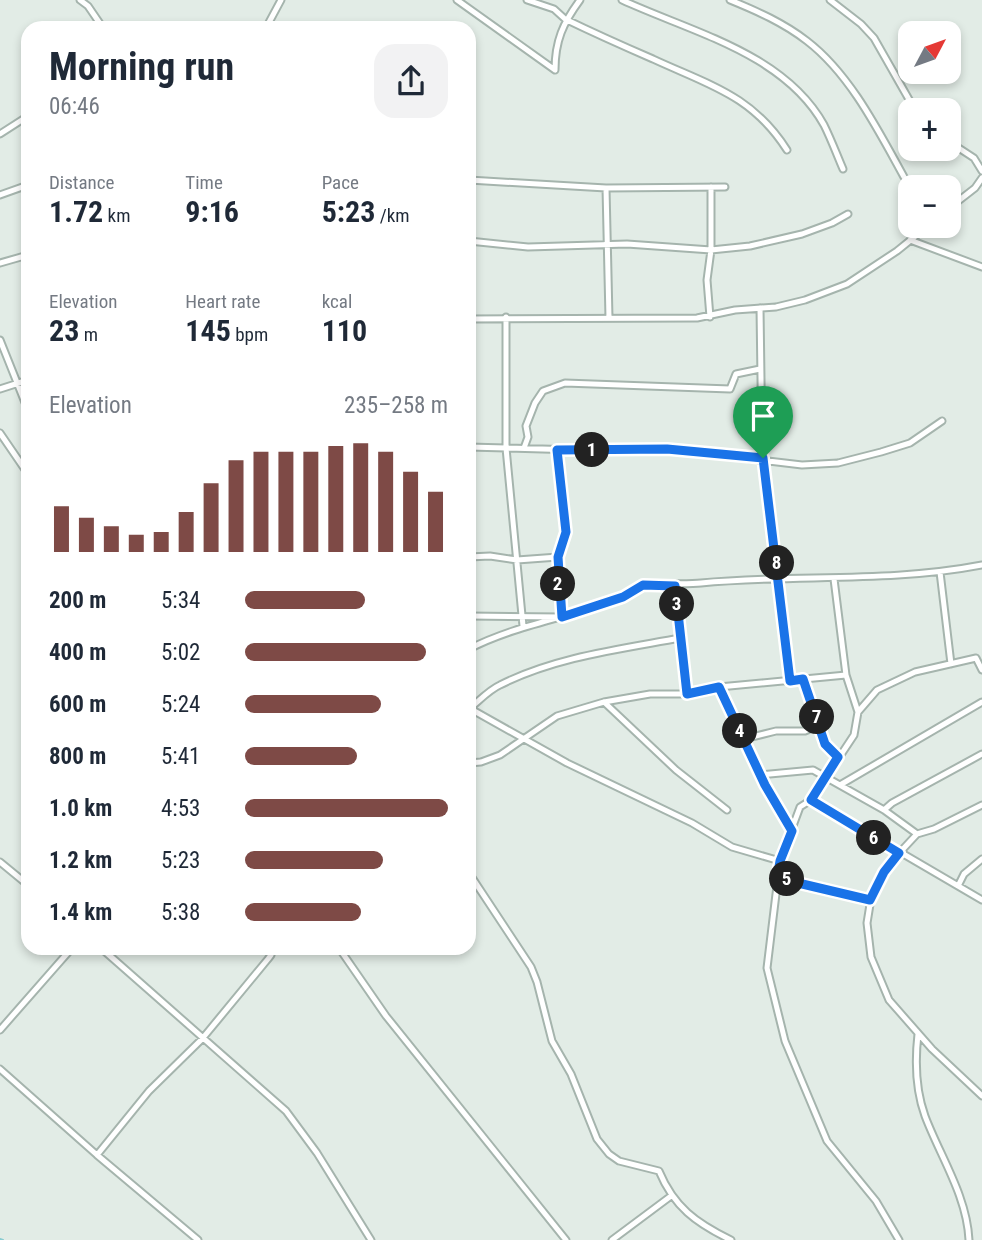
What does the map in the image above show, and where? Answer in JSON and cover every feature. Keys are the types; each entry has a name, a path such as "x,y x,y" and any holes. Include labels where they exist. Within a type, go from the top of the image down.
{"street":[{"path":"80,0 88,6 98,21"},
{"path":"270,21 281,0"},
{"path":"457,0 555,70 558,37 565,19 580,0"},
{"path":"527,0 554,9 565,19 715,86 751,107 773,128 787,150"},
{"path":"622,0 725,43 776,73 801,94 823,124 843,169"},
{"path":"730,0 763,14 807,41 830,62 848,84 903,175"},
{"path":"830,0 874,38 908,98"},
{"path":"0,134 21,120"},
{"path":"961,150 974,158 982,171"},
{"path":"961,199 975,188 982,178"},
{"path":"476,180 606,188 725,187"},
{"path":"710,317 707,280 711,250 711,187"},
{"path":"0,195 21,188"},
{"path":"606,188 609,318"},
{"path":"476,241 528,247 627,244 711,250 750,246 802,234 848,214"},
{"path":"476,318 710,317 735,310 805,300 847,284 913,238"},
{"path":"910,240 982,267"},
{"path":"0,262 21,257"},
{"path":"760,308 763,458 790,681"},
{"path":"506,317 506,448 523,626"},
{"path":"0,340 21,394"},
{"path":"524,448 528,437 526,426 535,403 543,391 565,383 730,389 736,374 760,369"},
{"path":"0,389 21,382"},
{"path":"476,447 667,449 763,458 802,465 838,463 909,443 942,421"},
{"path":"0,433 21,463"},
{"path":"557,450 566,532 558,557 562,617"},
{"path":"476,557 517,560 558,557"},
{"path":"476,646 523,626 562,617 623,597 643,585 675,586 779,578 834,579 940,572 982,565"},
{"path":"940,572 951,664"},
{"path":"834,579 846,675 858,712"},
{"path":"675,586 687,694"},
{"path":"476,616 562,617"},
{"path":"476,703 499,685 537,671 583,657 680,638"},
{"path":"899,1240 876,1201 827,1141 785,1041 767,968 777,878 780,861 800,807 811,800 853,735 858,712 877,690 915,672 976,658 982,670"},
{"path":"476,762 500,755 557,716 604,702 650,694 687,694 719,687 846,675"},
{"path":"803,679 825,744 838,757"},
{"path":"719,687 761,775 792,831"},
{"path":"604,702 676,770 727,810"},
{"path":"840,785 982,702"},
{"path":"476,712 629,794 692,823 732,847 780,861"},
{"path":"744,739 776,731 805,731 819,725"},
{"path":"884,810 892,803 982,754"},
{"path":"761,775 813,770 884,810 917,834"},
{"path":"811,800 982,900"},
{"path":"982,805 934,829 917,834 899,853 884,872 870,900 867,938 875,970 889,1000 918,1034 982,1096"},
{"path":"958,886 964,874 982,859"},
{"path":"0,862 21,879"},
{"path":"777,878 870,900"},
{"path":"476,884 531,967 552,1041 571,1074 597,1139 609,1154 619,1161 659,1171 671,1196 687,1214 731,1240"},
{"path":"0,1030 66,955"},
{"path":"109,955 202,1040 250,1077 286,1111 317,1153 371,1240"},
{"path":"97,1155 149,1091 202,1040 271,955"},
{"path":"344,955 387,1016 566,1240"},
{"path":"918,1034 916,1054 921,1102 964,1212 969,1240"},
{"path":"0,1069 198,1240"},
{"path":"612,1240 671,1196"}],"route":[{"path":"667,449 763,458 790,681 803,679 825,744 838,757 811,800 899,853 884,872 870,900 833,889 777,878 780,861 792,831 765,785 719,687 687,694 675,586 643,585 606,604 562,617 558,557 566,532 557,450 667,449"}]}
